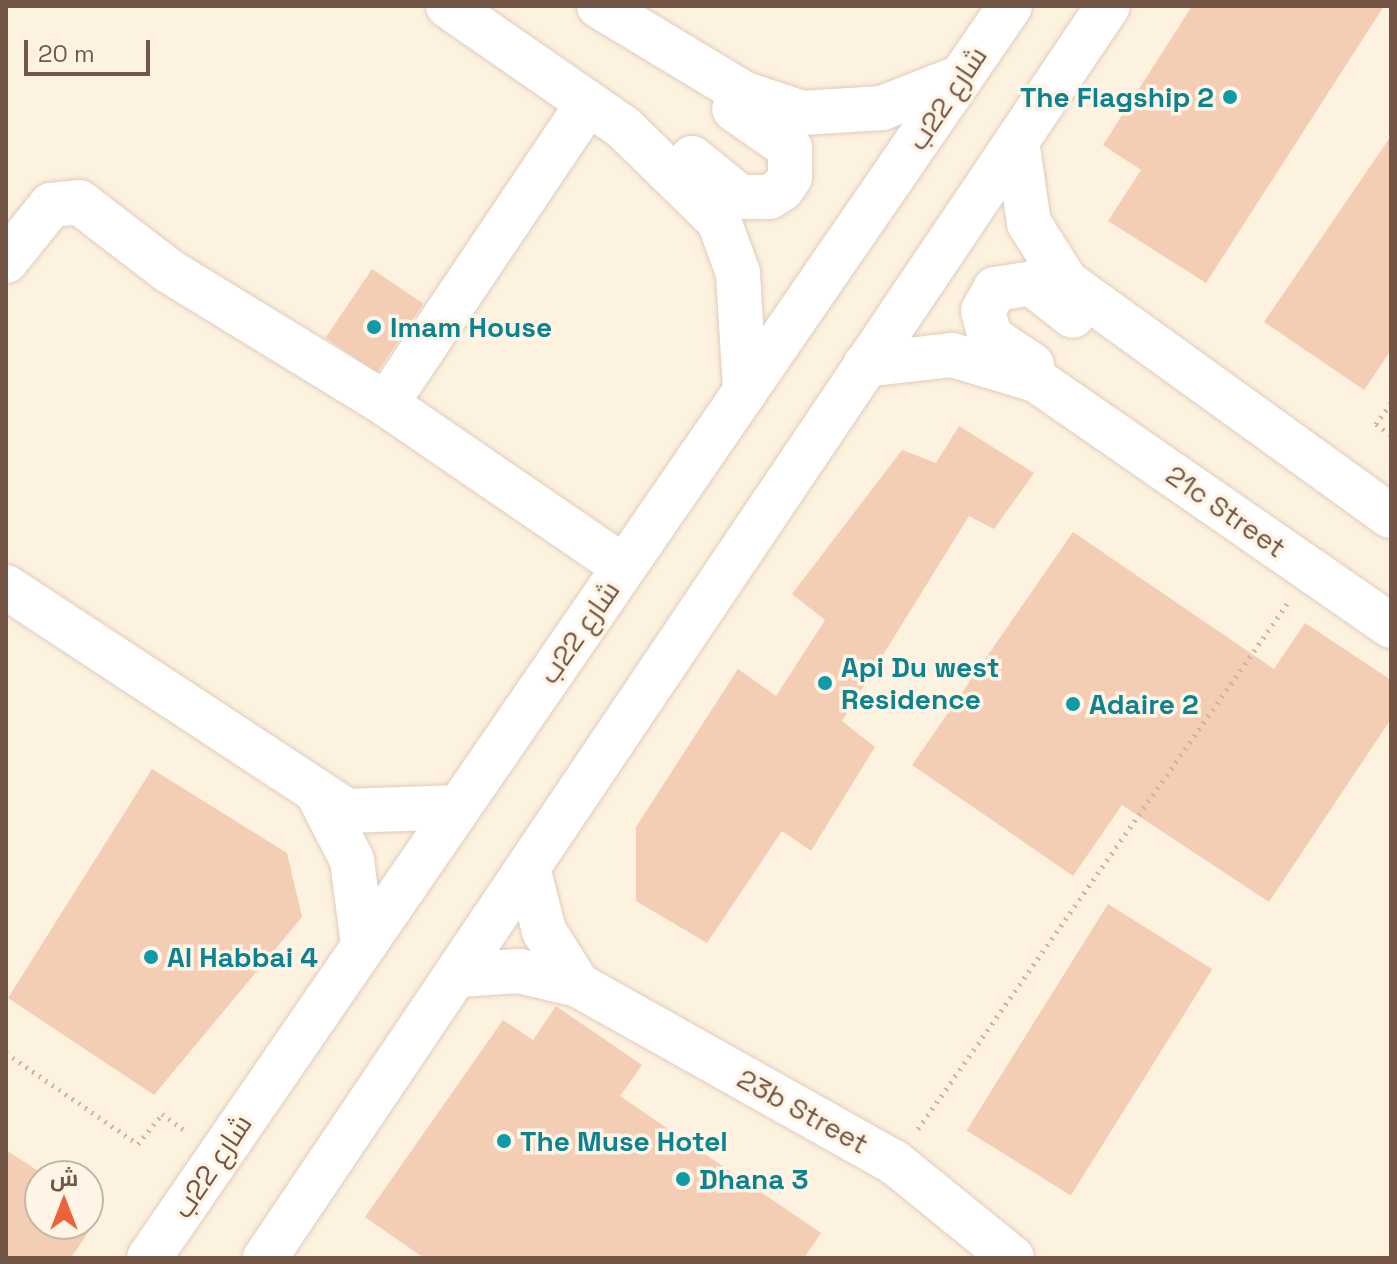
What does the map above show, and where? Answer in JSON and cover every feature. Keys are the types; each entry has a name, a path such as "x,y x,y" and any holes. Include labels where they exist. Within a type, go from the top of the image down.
{"street":[{"path":"448,6 624,128 696,191 732,247 745,392"},
{"path":"599,6 670,53 776,107 828,116 882,108 961,77"},
{"name":"شارع 22ب","path":"149,1258 1010,6"},
{"path":"265,1258 1108,6"},
{"path":"624,128 666,135 740,197 769,197 790,177 790,148 782,136 698,90 670,53"},
{"path":"386,404 587,105"},
{"name":"21c Street","path":"1017,141 1026,211 1051,264 1083,298 1391,516"},
{"path":"6,261 51,205 79,202 169,271 386,404 624,567"},
{"name":"21c Street","path":"1061,396 1040,370 990,337 983,311 1006,283 1031,283 1101,335 1159,352"},
{"name":"21c Street","path":"865,365 952,355 1009,368 1061,396 1391,626"},
{"path":"6,587 347,811 459,807"},
{"path":"317,792 352,860 363,945"},
{"name":"23b Street","path":"528,868 544,931 578,985"},
{"name":"23b Street","path":"458,975 519,971 578,985 894,1162 1012,1258"}],"path":[{"path":"1391,403 1376,424 1391,435"},
{"path":"894,1162 1291,599 1304,607"},
{"path":"6,1053 138,1144 162,1114 189,1134 182,1146"}],"building":[{"name":"The Flagship 2","path":"1192,6 1384,6 1206,283 1108,221 1141,170 1103,145"},
{"path":"1391,136 1391,350 1364,390 1264,322"},
{"name":"Imam House","path":"372,269 423,304 377,372 326,338"},
{"name":"Api Du west Residence","path":"959,426 1034,473 994,529 969,516 842,721 875,747 811,851 782,831 707,943 636,901 636,827 738,669 776,696 825,620 792,594 902,450 936,463"},
{"path":"1073,532 1274,669 1305,623 1391,680 1391,719 1269,902 1122,805 1073,876 912,765"},
{"name":"Al Habbai 4","path":"152,769 287,853 302,917 154,1095 8,998"},
{"path":"1108,904 1212,969 1071,1196 967,1130"},
{"path":"556,1006 642,1065 620,1096 821,1233 804,1258 424,1258 365,1217 503,1020 533,1040"},
{"path":"6,1150 24,1162 24,1240 83,1240 71,1258 6,1258"}],"place":[{"name":"The Flagship 2","path":"1230,97"},
{"name":"Imam House","path":"374,327"},
{"name":"Api Du west Residence","path":"825,683"},
{"name":"Adaire 2","path":"1073,704"},
{"name":"Al Habbai 4","path":"151,957"},
{"name":"The Muse Hotel","path":"504,1141"},
{"name":"Dhana 3","path":"683,1179"}]}
